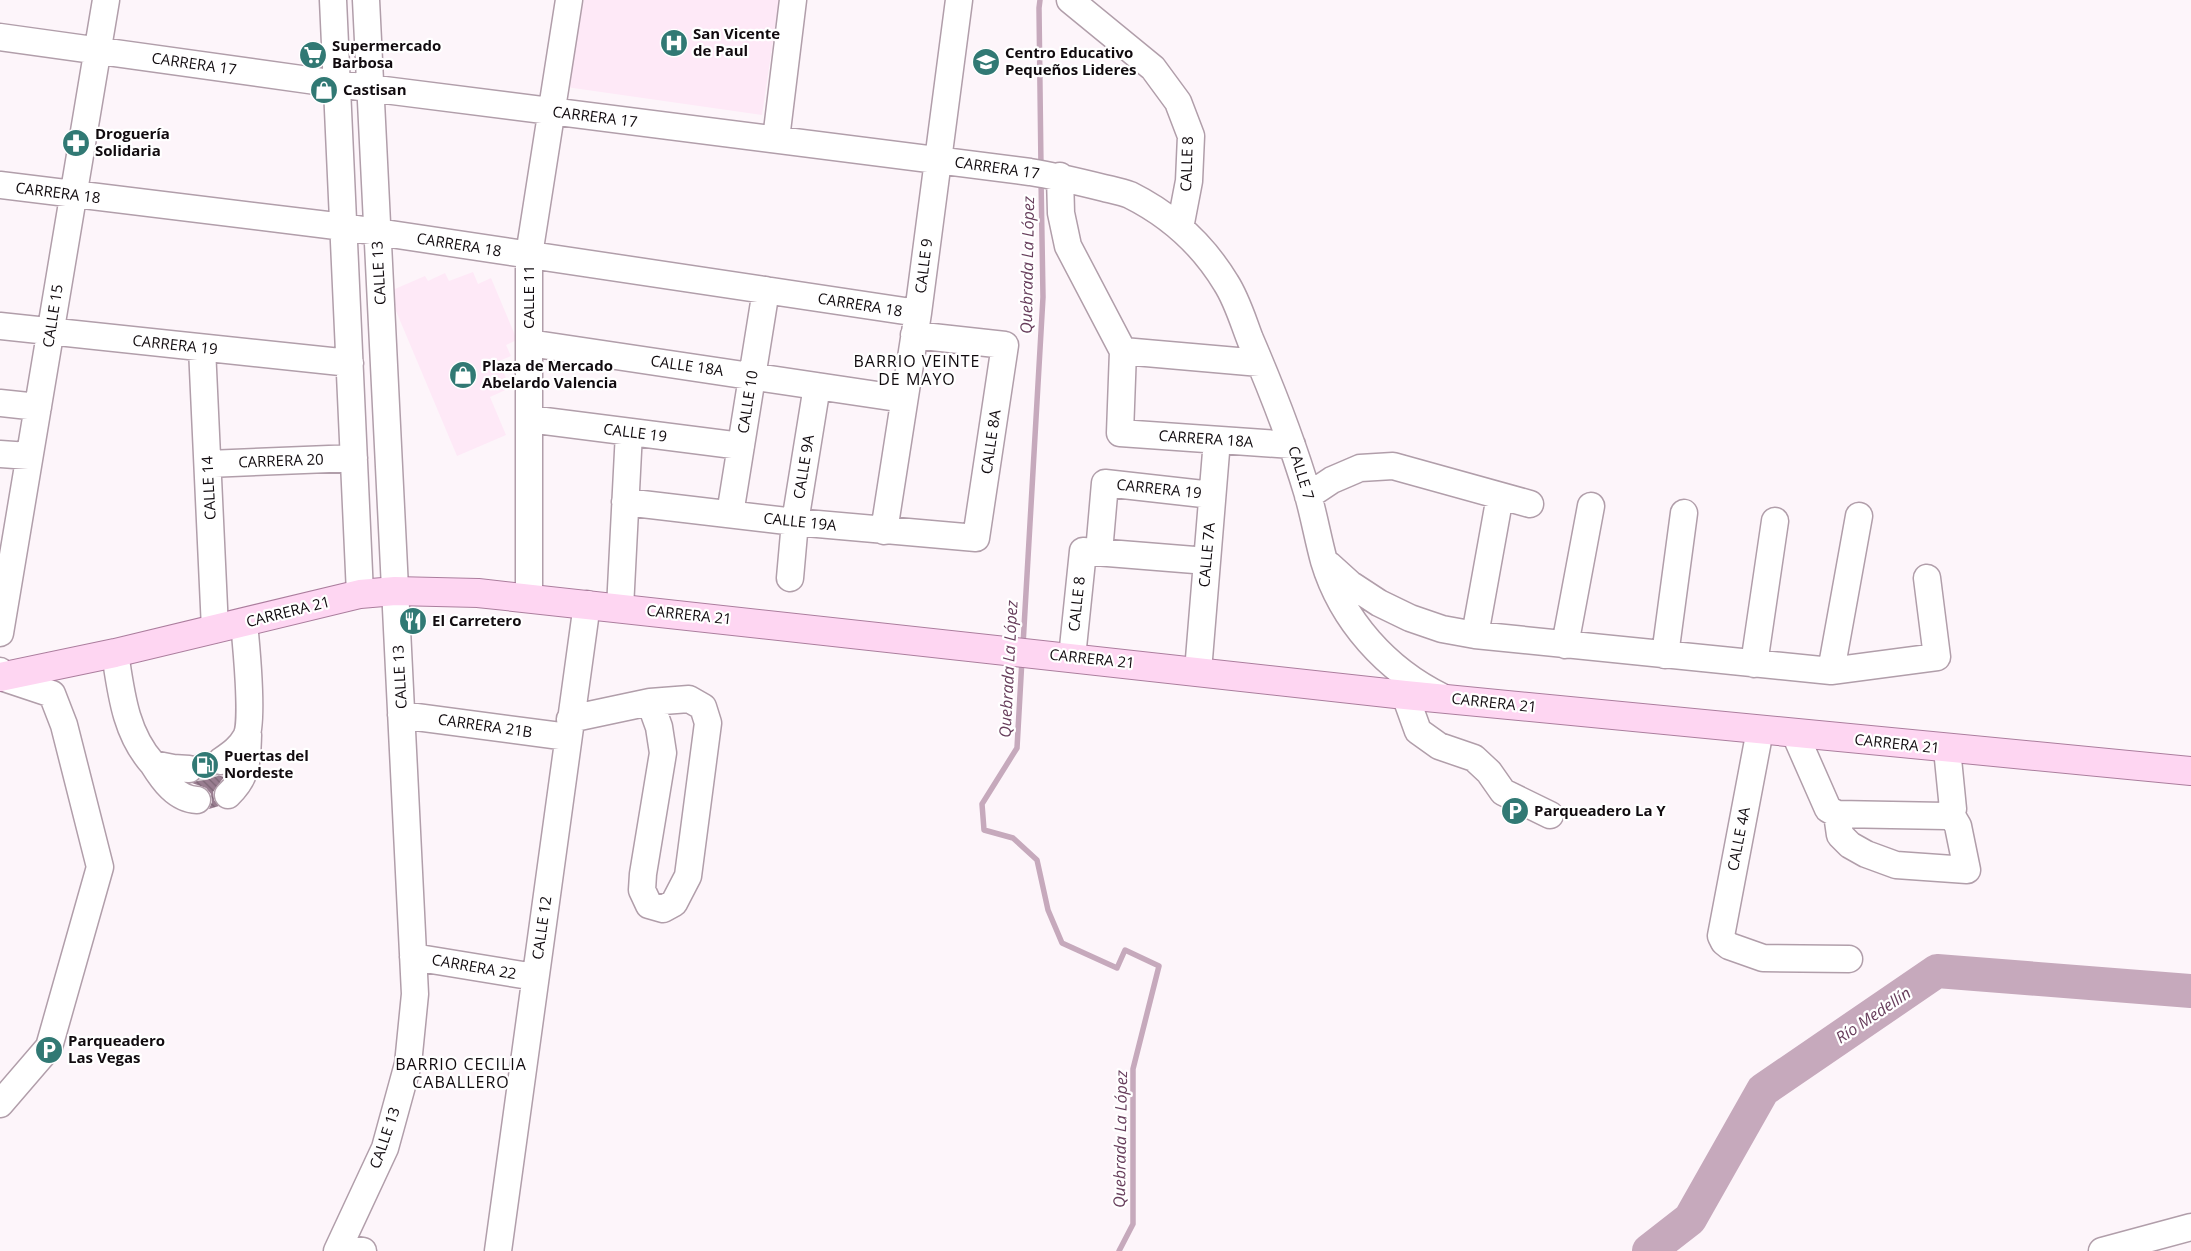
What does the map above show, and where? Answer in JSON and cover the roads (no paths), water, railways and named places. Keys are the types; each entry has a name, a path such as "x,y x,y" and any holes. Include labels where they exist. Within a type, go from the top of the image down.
{"main road":[{"name":"CARRERA 21","path":"0,675 114,653 244,624 360,594 395,591 478,593 1198,670 1405,695 1442,697 1795,734 2191,771"}],"street":[{"name":"CALLE 15","path":"0,629 9,523 29,456 106,0"},
{"path":"333,0 360,594"},
{"name":"CALLE 13","path":"346,1250 385,1148 408,1064 415,994 366,0"},
{"name":"CALLE 11","path":"529,598 529,255 550,111 569,0"},
{"path":"776,140 793,0"},
{"name":"CALLE 9","path":"884,531 916,324 959,0"},
{"name":"CALLE 8","path":"1070,0 1153,68 1178,102 1191,136 1189,181 1180,228"},
{"name":"CARRERA 17","path":"0,37 337,84 1047,175 1128,194 1156,210 1180,228"},
{"path":"1047,175 1060,213 1068,246 1124,350 1260,363"},
{"name":"CARRERA 18","path":"0,185 344,227 766,290 1005,345"},
{"name":"CALLE 7","path":"1180,228 1193,240 1227,284 1292,445 1308,496 1324,561 1332,582 1348,613 1370,643 1395,668 1442,697"},
{"name":"CALLE 10","path":"730,514 766,290"},
{"name":"CARRERA 19","path":"0,326 350,363"},
{"name":"CALLE 18A","path":"529,343 904,399"},
{"name":"CALLE 8A","path":"976,538 1005,345"},
{"name":"CALLE 14","path":"202,348 215,629"},
{"name":"CARRERA 18A","path":"1124,350 1120,433 1292,445"},
{"name":"CALLE 9A","path":"790,578 795,522 816,386"},
{"path":"0,403 38,407"},
{"name":"CALLE 19","path":"529,419 741,446"},
{"path":"620,608 629,432"},
{"name":"CALLE 7A","path":"1198,670 1217,440"},
{"path":"0,454 29,456"},
{"name":"CARRERA 20","path":"208,464 354,458"},
{"path":"1308,496 1332,480 1360,468 1393,466 1530,504"},
{"name":"CALLE 8","path":"1072,657 1105,483"},
{"name":"CARRERA 19","path":"1105,483 1212,495"},
{"path":"1475,635 1500,496"},
{"name":"CALLE 19A","path":"625,502 795,522 976,538"},
{"path":"1565,645 1591,506"},
{"path":"1665,655 1684,513"},
{"path":"1831,671 1860,516"},
{"path":"1754,664 1775,521"},
{"path":"1091,551 1207,561"},
{"path":"1324,561 1357,589 1379,603 1410,618 1442,629 1475,635 1565,645 1831,671 1937,657 1927,578"},
{"name":"CALLE 12","path":"498,1251 587,604"},
{"path":"228,795 234,790 247,768 249,687 244,624"},
{"path":"114,653 125,712 138,744 170,787 182,796 197,800"},
{"path":"0,675 52,694 64,725 100,867 49,1047 0,1104"},
{"path":"1405,695 1418,731 1439,746 1474,758 1489,772 1502,792 1550,815"},
{"path":"569,728 650,702 689,699 704,707 708,723 688,876 674,903 663,909 649,905 642,890 663,753 659,727 650,702"},
{"name":"CARRERA 21B","path":"401,715 569,728"},
{"name":"CALLE 4A","path":"1760,730 1721,936 1728,946 1763,958 1849,959"},
{"path":"1795,734 1828,809 1837,814 1946,816 1951,814"},
{"path":"221,760 236,751 248,735"},
{"path":"1837,814 1840,835 1850,845 1866,854 1896,865 1967,870 1958,826 1951,814 1953,809 1947,748"},
{"path":"153,764 189,769"},
{"name":"CARRERA 22","path":"413,957 535,977"},
{"path":"2102,1251 2191,1227"}],"waterway":[{"name":"Quebrada La López","path":"1040,0 1041,168"},
{"name":"Quebrada La López","path":"1023,645 1043,297 1041,179"},
{"name":"Quebrada La López","path":"1022,659 1017,748 982,804 984,830 1013,838 1037,860 1048,910 1062,943 1117,968 1125,950 1159,966 1133,1069 1133,1224 1119,1251"},
{"name":"Río Medellín","path":"1649,1251 1690,1219 1763,1090 1937,971 2191,991"}],"tunnel":[{"path":"189,769 204,767 221,761"}],"place":[{"name":"San Vicente de Paul","path":"674,43"},
{"name":"Supermercado Barbosa","path":"313,55"},
{"name":"Centro Educativo Pequeños Lideres","path":"986,62"},
{"name":"Castisan","path":"324,90"},
{"name":"Droguería Solidaria","path":"76,143"},
{"name":"Plaza de Mercado Abelardo Valencia","path":"463,375"},
{"name":"El Carretero","path":"413,621"},
{"name":"Puertas del Nordeste","path":"205,765"},
{"name":"Parqueadero La Y","path":"1515,811"},
{"name":"Parqueadero Las Vegas","path":"49,1050"}],"district":[{"name":"BARRIO VEINTE DE MAYO","path":"917,370"},
{"name":"BARRIO CECILIA CABALLERO","path":"461,1073"}]}
